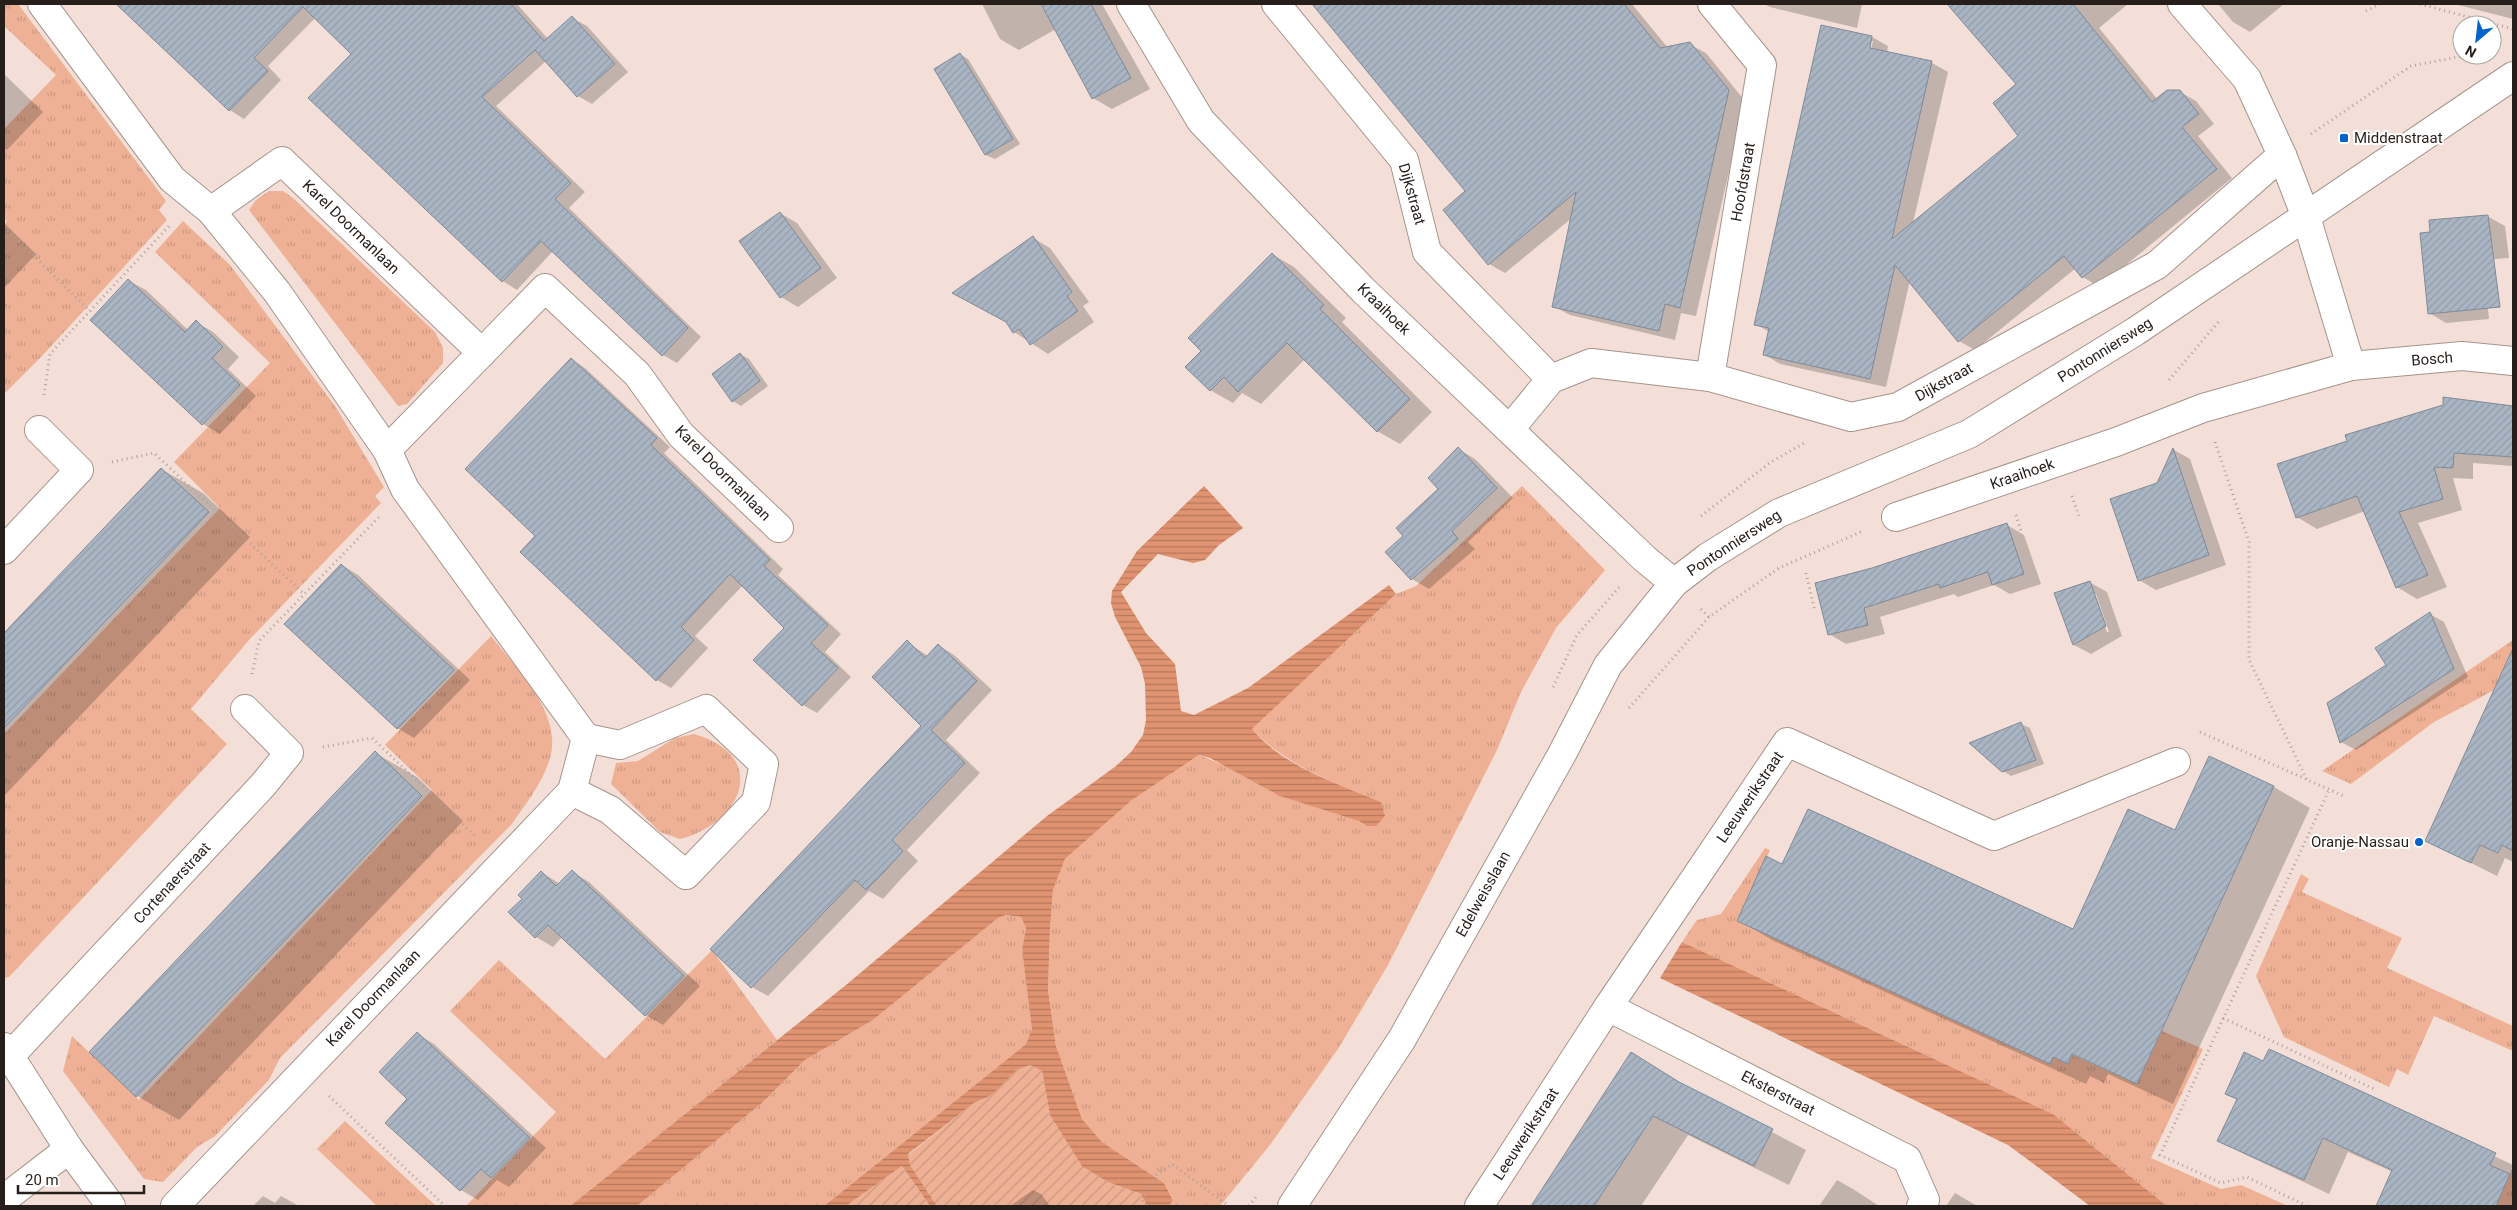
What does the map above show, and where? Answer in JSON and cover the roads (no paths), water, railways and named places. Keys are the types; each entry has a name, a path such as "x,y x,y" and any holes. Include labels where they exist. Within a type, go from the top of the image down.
{"street":[{"path":"42,4 172,179 204,205 277,292 387,450 405,489 586,738 620,746 706,709 764,764 756,802 686,875 610,810 572,791"},
{"name":"Kraaihoek","path":"1131,4 1201,121 1363,290 1645,559 1674,583"},
{"name":"Dijkstraat","path":"1276,4 1404,160 1427,252 1550,378 1591,363 1710,377 1851,417 1898,407 2157,265 2282,155"},
{"name":"Hoofdstraat","path":"1710,377 1762,65 1712,4"},
{"path":"2182,4 2247,79 2282,155 2306,217 2351,366"},
{"name":"Pontonniersweg","path":"1674,583 1708,557 1779,513 1969,434 2136,332 2513,76"},
{"name":"Karel Doormanlaan","path":"204,205 282,161 482,353"},
{"name":"Karel Doormanlaan","path":"387,450 545,288 637,374 680,435 779,528"},
{"name":"Bosch","path":"2351,366 2462,356 2513,361"},
{"name":"Kraaihoek","path":"1896,517 2116,442 2204,408 2351,366"},
{"path":"1510,429 1550,378"},
{"path":"4,550 79,470 39,430"},
{"name":"Edelweisslaan","path":"1292,1206 1402,1039 1562,754 1608,665 1674,583"},
{"name":"Cortenaerstraat","path":"7,1052 263,785 289,753 245,709"},
{"name":"Karel Doormanlaan","path":"176,1206 502,862 572,791 586,738"},
{"name":"Leeuwerikstraat","path":"1479,1206 1608,1007 1787,742 1994,836 2176,762"},
{"name":"Eksterstraat","path":"1608,1007 1907,1159 1923,1203"},
{"path":"7,1052 69,1150 110,1206"},
{"path":"4,1199 69,1150"}],"place":[{"name":"Middenstraat","path":"2344,138"},
{"name":"Oranje-Nassau","path":"2419,842"}]}
